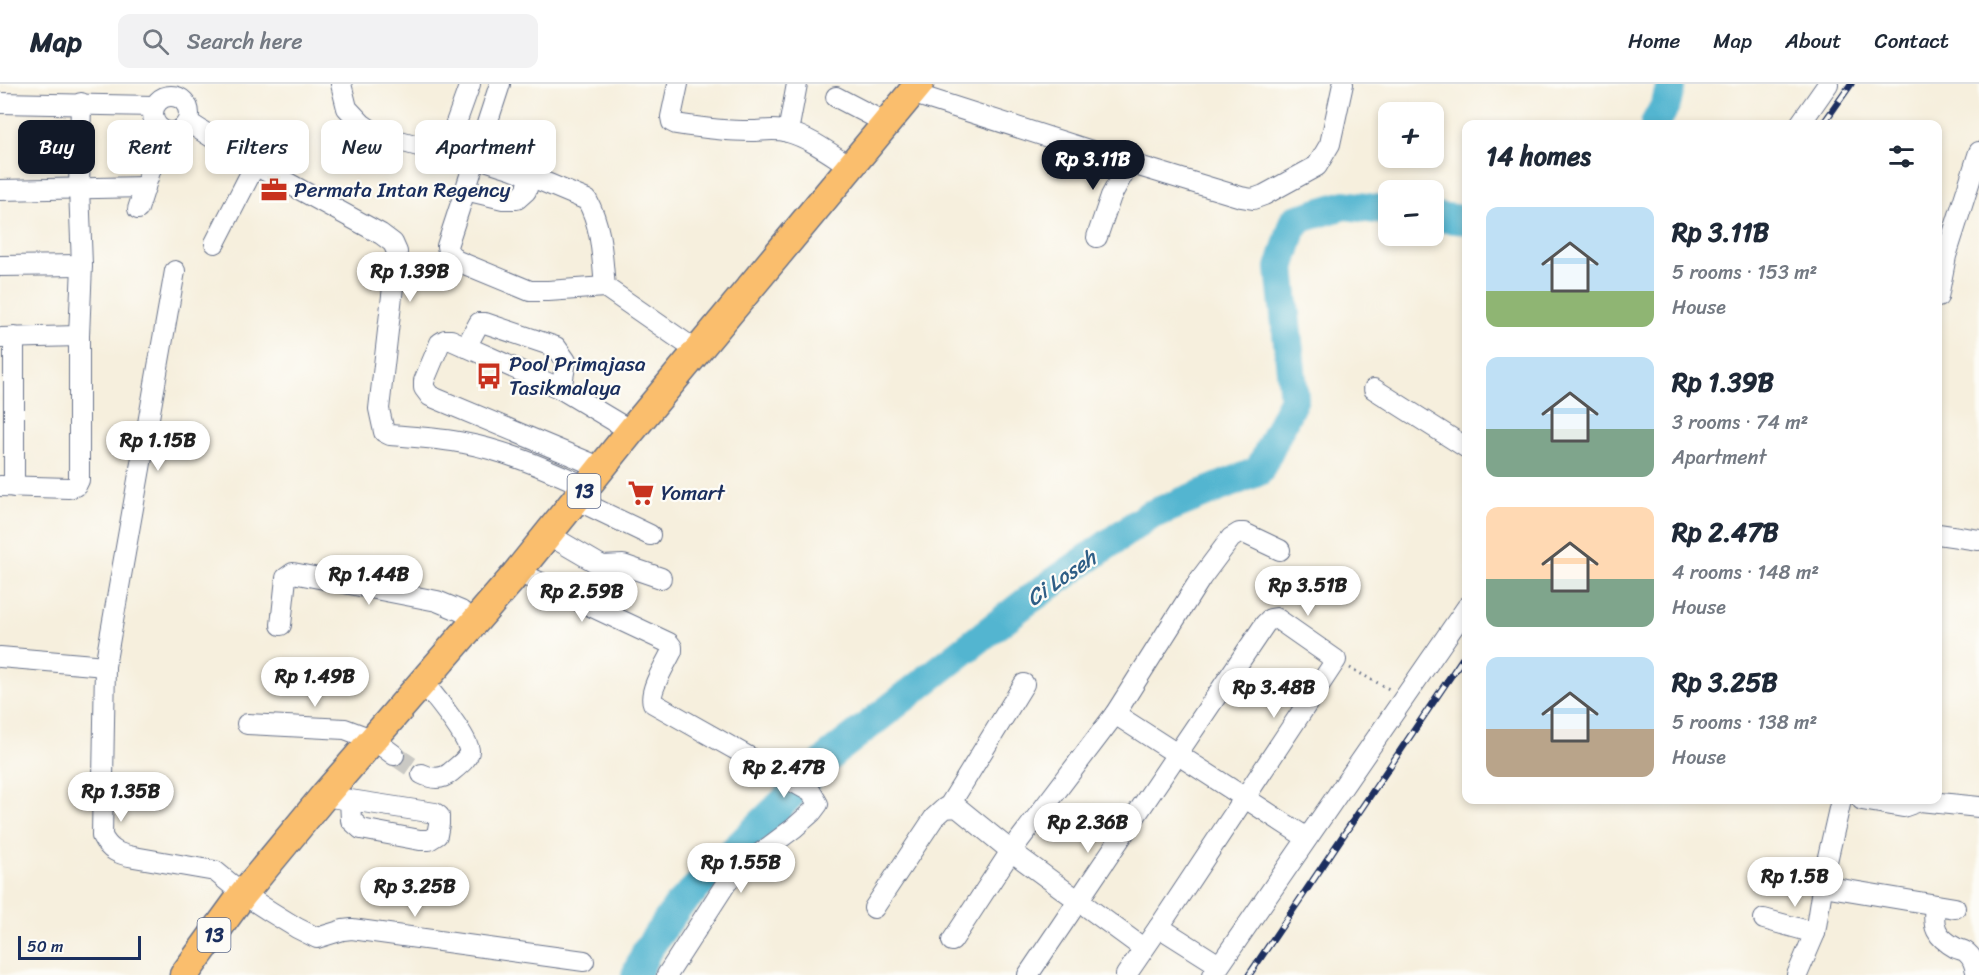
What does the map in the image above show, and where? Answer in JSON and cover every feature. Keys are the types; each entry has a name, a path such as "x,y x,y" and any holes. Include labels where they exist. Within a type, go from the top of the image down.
{"highway":[{"name":"13","path":"184,975 243,894 384,748 423,682 549,535 631,431 915,88"}],"street":[{"path":"341,84 347,108 362,124 378,135 415,145"},
{"path":"457,120 470,84"},
{"path":"488,120 500,84"},
{"path":"678,84 671,117 672,122 676,124 706,129 753,131 767,129 788,132 815,144 850,166"},
{"path":"788,132 797,84"},
{"path":"915,88 1129,163 1253,199 1317,166 1330,144 1343,84"},
{"path":"1803,120 1828,84"},
{"path":"154,120 153,116 158,96"},
{"path":"0,103 81,103 169,96 179,98 186,104 189,112 188,120"},
{"path":"836,97 886,123"},
{"path":"79,336 7,337 7,486 59,489 76,486 79,480 79,336 82,265 79,188 81,103"},
{"path":"1942,276 1946,256 1979,152"},
{"path":"1097,237 1111,196 1129,163"},
{"path":"138,209 149,174"},
{"path":"215,243 250,174"},
{"path":"271,174 381,234 396,248 379,409 384,432 390,435 462,442 484,447 589,485"},
{"path":"470,174 447,246 455,260 530,291 605,287 698,351"},
{"path":"524,174 587,200 599,231 605,287"},
{"path":"465,190 517,199 526,191 531,177"},
{"path":"0,190 145,187"},
{"path":"0,266 82,265"},
{"path":"175,271 105,666 102,836 108,847 120,854 209,869 243,894 317,938 352,929 584,961"},
{"path":"466,347 475,328 479,323 485,322 556,347 566,361 561,389"},
{"path":"631,431 561,389 452,340 440,343 424,381 424,388 430,396 589,485 650,535"},
{"path":"1374,389 1462,445"},
{"path":"952,941 1011,851 1115,714 1201,578 1231,538 1239,533 1245,533 1280,550"},
{"path":"549,535 602,566 623,565 661,579"},
{"path":"1942,535 1979,540"},
{"path":"518,572 669,644 672,651 653,691 651,699 653,704 811,792 817,800 817,807 727,882 667,975"},
{"path":"281,625 286,578 293,573 437,601 461,611 475,622"},
{"path":"1159,927 1216,970 1462,614"},
{"path":"1028,975 1270,619 1276,618 1336,660 1126,975"},
{"path":"0,657 105,666"},
{"path":"422,774 432,779 449,774 468,754 469,749 461,733 423,682"},
{"path":"874,908 934,818 949,806 1024,684"},
{"path":"1115,714 1307,838"},
{"path":"247,724 339,729 384,748"},
{"path":"1942,803 1979,807"},
{"path":"1797,975 1815,933 1840,804"},
{"path":"1885,804 1903,807 1912,804"},
{"path":"949,806 957,807 1078,902 1143,948"},
{"path":"1823,886 1945,907 1933,922 1936,931 1956,948 1967,952 1973,959 1977,975"},
{"path":"1764,919 1815,933"}],"path":[{"path":"1336,660 1404,698"}],"waterway":[{"name":"Ci Loseh","path":"1657,120 1666,104 1671,84"},
{"name":"Ci Loseh","path":"636,975 647,950 678,906 833,753 1026,602 1148,516 1259,471 1294,398 1280,268 1295,220 1345,205 1378,210"},
{"name":"Ci Loseh","path":"1444,218 1462,220"}],"tunnel":[{"path":"394,755 422,774"}],"railway":[{"path":"1826,120 1851,84"},
{"path":"1249,975 1462,659"}],"place":[{"name":"Permata Intan Regency","path":"274,190"},
{"name":"Pool Primajasa Tasikmalaya","path":"489,376"},
{"name":"Yomart","path":"641,493"}]}
